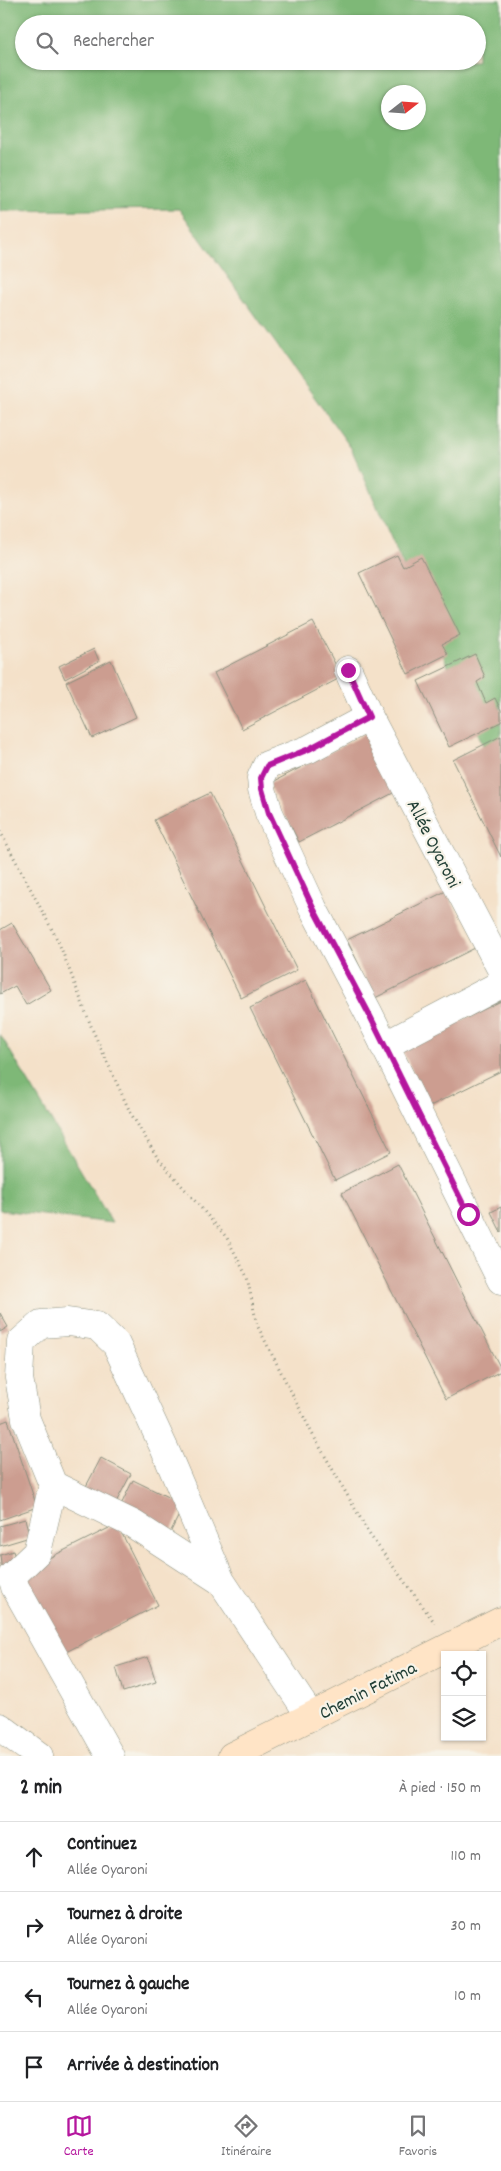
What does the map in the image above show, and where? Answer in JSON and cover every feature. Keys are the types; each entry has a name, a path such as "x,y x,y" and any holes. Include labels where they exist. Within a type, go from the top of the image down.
{"street":[{"name":"Allée Oyaroni","path":"348,670 369,717 501,969"},
{"path":"369,717 309,749 267,766 261,778 261,784 269,813 313,908 501,1280"},
{"path":"384,1046 501,984"},
{"path":"110,1756 15,1587 12,1576 37,1552 54,1485 26,1419 19,1378 21,1342 41,1324 68,1322 97,1326 116,1344 165,1450 221,1582 311,1717"},
{"path":"54,1485 133,1524 221,1582"},
{"name":"Chemin Fatima","path":"232,1756 501,1621"},
{"path":"0,1726 38,1756"}],"path":[{"path":"0,831 59,943 93,1031 130,1112 156,1157 227,1238 247,1277 257,1326 313,1435 370,1535 452,1646"}],"green space":[{"path":"0,0 501,0 501,785 351,448 179,209 0,211"},
{"path":"0,1034 112,1223 0,1210"}],"building":[{"path":"397,555 403,567 421,557 460,635 442,644 448,654 408,674 359,573"},
{"path":"313,622 342,677 242,729 214,673"},
{"path":"94,649 99,661 65,679 59,666"},
{"path":"475,654 485,677 477,682 486,703 495,698 501,710 501,722 449,747 418,681"},
{"path":"111,660 136,717 92,738 66,682"},
{"path":"367,733 397,791 299,842 269,784"},
{"path":"501,736 501,857 453,760"},
{"path":"210,793 297,970 241,998 154,820"},
{"path":"446,891 475,948 375,998 347,940"},
{"path":"12,923 51,990 26,1005 15,986 0,994 0,930"},
{"path":"306,980 391,1152 335,1180 250,1008"},
{"path":"501,1001 501,1071 430,1106 402,1050"},
{"path":"398,1164 501,1369 501,1371 446,1399 342,1193"},
{"path":"501,1207 501,1232 491,1212"},
{"path":"0,1313 8,1327 0,1332"},
{"path":"8,1420 37,1507 0,1520 0,1423"},
{"path":"101,1458 131,1474 113,1508 83,1492"},
{"path":"133,1480 184,1505 170,1533 120,1507"},
{"path":"25,1519 30,1537 0,1546 0,1526"},
{"path":"117,1524 158,1605 60,1655 19,1573"},
{"path":"13,1551 18,1567 2,1573 0,1555"},
{"path":"148,1657 156,1682 123,1692 116,1667"}],"route":[{"path":"348,670 369,717 309,749 267,766 261,778 262,789 269,813 313,908 368,1012 468,1214"}]}
